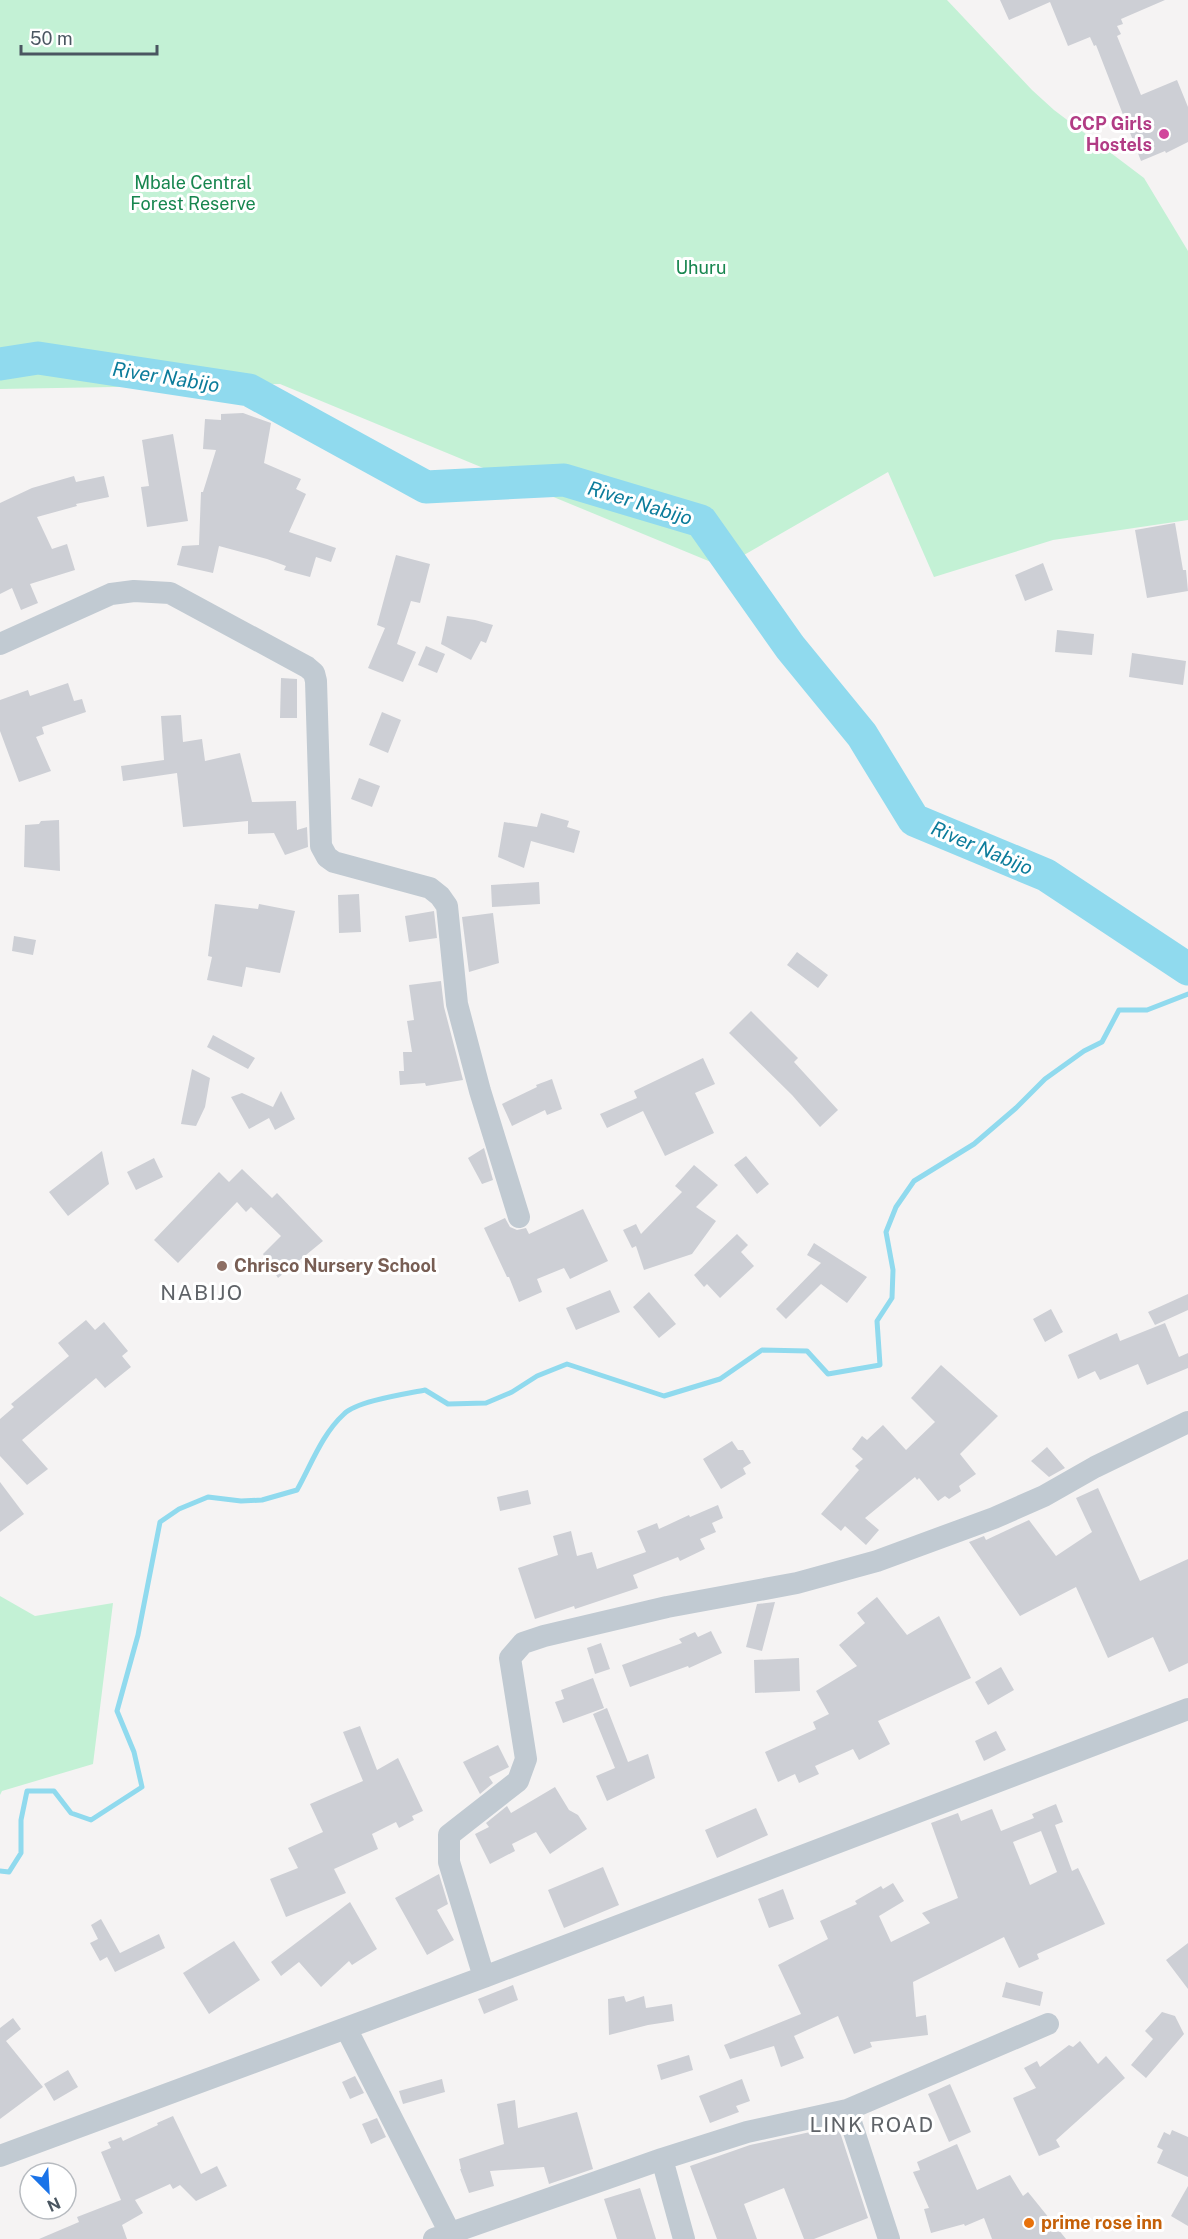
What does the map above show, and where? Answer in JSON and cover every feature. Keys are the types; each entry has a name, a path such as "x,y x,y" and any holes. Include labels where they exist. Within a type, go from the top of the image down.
{"street":[{"path":"0,644 111,594 151,591 170,593 307,667 314,673 321,846 327,857 334,862 430,888 447,906 457,1004 480,1091 519,1216"},
{"path":"484,1977 449,1862 449,1835 518,1781 526,1759 510,1658 523,1643 667,1607 797,1582 877,1561 1024,1505 1095,1467 1188,1422"},
{"path":"0,2156 484,1977 1188,1709"},
{"path":"346,2028 446,2237 662,2159 747,2132 847,2110 1048,2024"},
{"path":"847,2110 889,2239"},
{"path":"662,2159 684,2239"}],"green space":[{"name":"Uhuru","path":"0,0 947,0 1032,90 1054,110 1144,178 1188,251 1188,520 1053,540 934,577 888,472 723,567 280,384 0,389"},
{"path":"0,1596 35,1616 113,1603 93,1764 2,1791 0,1795"}],"building":[{"path":"1000,0 1165,0 1121,19 1123,24 1117,26 1121,34 1117,36 1141,95 1177,80 1188,107 1188,142 1166,153 1165,151 1141,161 1096,45 1094,46 1090,37 1068,46 1050,2 1009,20"},
{"path":"243,413 271,423 264,463 301,479 296,489 306,494 289,532 336,548 331,562 316,557 310,577 284,570 286,566 267,559 219,546 213,573 177,565 182,546 199,545 201,492 203,492 216,450 203,449 205,419 221,420 221,414"},
{"path":"173,434 188,521 147,527 141,487 149,486 142,440"},
{"path":"74,476 76,482 104,476 109,497 76,504 77,506 37,517 52,549 67,544 75,570 30,584 38,603 21,610 12,588 0,594 0,503 32,488"},
{"path":"1175,523 1183,570 1186,570 1188,591 1147,598 1135,530"},
{"path":"396,555 430,564 420,603 411,601 397,644 416,652 403,682 368,668 385,628 377,625"},
{"path":"1043,563 1053,590 1025,601 1015,575"},
{"path":"447,616 493,625 486,643 481,641 471,660 441,644"},
{"path":"1057,630 1094,634 1092,655 1055,652"},
{"path":"426,646 445,654 437,673 418,665"},
{"path":"1132,653 1186,661 1183,685 1129,677"},
{"path":"281,678 297,679 297,718 280,718"},
{"path":"68,683 74,701 82,699 86,712 42,727 44,734 36,737 51,771 19,782 0,731 0,700 28,690 30,696"},
{"path":"382,712 401,720 388,753 369,745"},
{"path":"181,715 183,742 202,739 205,761 240,753 252,802 296,801 297,830 307,827 308,847 285,855 274,833 248,834 248,821 183,827 177,773 123,781 121,766 164,760 161,716"},
{"path":"359,778 380,786 372,807 351,799"},
{"path":"541,813 569,821 567,827 580,831 574,853 531,841 524,868 498,857 504,822 537,827"},
{"path":"59,820 60,871 24,867 25,825"},
{"path":"539,882 540,904 492,907 491,885"},
{"path":"359,894 361,932 339,933 338,895"},
{"path":"215,904 258,909 259,904 295,911 280,973 246,967 242,987 207,980 212,957 208,956"},
{"path":"434,911 437,938 409,942 405,916"},
{"path":"493,913 499,963 469,972 462,917"},
{"path":"14,936 36,940 33,955 12,951"},
{"path":"797,952 828,975 818,988 787,965"},
{"path":"441,981 444,1007 463,1080 426,1086 425,1083 400,1085 399,1071 404,1071 403,1052 412,1052 407,1021 414,1020 409,985"},
{"path":"751,1011 798,1058 794,1062 838,1110 820,1127 792,1095 729,1033"},
{"path":"213,1035 255,1058 248,1069 207,1047"},
{"path":"703,1058 715,1084 695,1093 714,1133 665,1156 643,1111 607,1128 600,1114 637,1098 634,1091"},
{"path":"192,1069 210,1078 205,1107 196,1126 181,1124"},
{"path":"552,1079 562,1109 547,1115 545,1110 512,1126 502,1104"},
{"path":"281,1091 295,1119 275,1130 269,1118 249,1129 231,1097 242,1093 273,1107"},
{"path":"484,1148 493,1180 482,1184 468,1158"},
{"path":"102,1151 109,1184 68,1216 49,1192"},
{"path":"746,1156 769,1184 757,1194 734,1165"},
{"path":"154,1158 163,1177 136,1190 127,1172"},
{"path":"694,1165 718,1185 696,1207 716,1221 692,1254 644,1270 636,1246 632,1248 623,1230 636,1224 641,1234 682,1192 675,1186"},
{"path":"242,1169 272,1198 277,1193 323,1241 278,1278 263,1254 281,1236 251,1207 246,1212 237,1202 178,1263 154,1240 219,1172 229,1182"},
{"path":"583,1209 608,1261 570,1279 564,1268 537,1279 542,1292 519,1302 484,1228 505,1218 510,1227 517,1230 526,1228 529,1234"},
{"path":"737,1234 748,1245 741,1252 754,1266 720,1298 707,1284 704,1287 694,1275"},
{"path":"814,1243 867,1277 847,1303 821,1284 786,1319 776,1309 821,1263 807,1255"},
{"path":"610,1290 620,1312 576,1330 566,1308"},
{"path":"649,1292 676,1324 659,1338 633,1307"},
{"path":"1188,1294 1188,1310 1155,1325 1148,1312"},
{"path":"1051,1309 1063,1332 1045,1342 1033,1319"},
{"path":"86,1320 95,1330 104,1322 128,1351 122,1356 131,1367 105,1388 96,1378 22,1440 48,1469 27,1485 0,1456 0,1419 14,1407 11,1404 69,1356 58,1343"},
{"path":"1165,1323 1179,1357 1188,1353 1188,1368 1147,1385 1138,1364 1100,1380 1095,1371 1078,1379 1068,1355 1117,1333 1120,1341"},
{"path":"941,1365 998,1416 960,1454 976,1474 959,1486 961,1491 949,1499 945,1496 938,1501 919,1478 917,1480 915,1477 865,1518 879,1530 866,1545 845,1526 841,1531 821,1514 859,1470 855,1466 863,1459 852,1449 862,1436 867,1440 883,1425 906,1450 935,1422 911,1398"},
{"path":"732,1441 738,1450 743,1450 751,1463 743,1468 746,1474 721,1489 703,1459"},
{"path":"1047,1447 1065,1468 1049,1477 1031,1461"},
{"path":"0,1482 24,1514 0,1532"},
{"path":"1098,1488 1140,1581 1188,1559 1188,1663 1169,1672 1153,1637 1108,1658 1076,1587 1020,1616 969,1542 984,1536 986,1540 1029,1520 1056,1556 1092,1532 1076,1498"},
{"path":"528,1490 531,1504 500,1511 497,1497"},
{"path":"718,1505 723,1518 712,1523 716,1532 700,1539 705,1549 680,1561 678,1557 633,1575 638,1588 575,1609 574,1606 535,1619 518,1568 558,1555 553,1536 571,1531 577,1556 592,1552 597,1569 646,1552 637,1531 657,1523 659,1529"},
{"path":"877,1597 907,1635 939,1616 971,1678 878,1721 890,1744 859,1760 853,1749 815,1766 819,1774 799,1783 795,1774 778,1782 765,1752 816,1729 813,1722 829,1714 816,1691 857,1666 839,1645 865,1623 857,1613"},
{"path":"775,1602 762,1651 746,1647 757,1604"},
{"path":"711,1631 722,1653 689,1668 688,1666 630,1687 622,1665 682,1643 679,1639 695,1632 698,1637"},
{"path":"601,1643 610,1669 595,1674 587,1648"},
{"path":"799,1658 800,1691 755,1693 754,1660"},
{"path":"1001,1667 1014,1690 988,1705 975,1682"},
{"path":"593,1678 604,1708 563,1723 555,1702 564,1699 561,1690"},
{"path":"607,1708 628,1762 648,1754 655,1778 607,1801 596,1776 615,1768 593,1714"},
{"path":"360,1726 377,1770 398,1758 423,1811 412,1816 414,1820 399,1828 396,1822 372,1834 378,1849 334,1869 346,1893 286,1917 270,1879 298,1868 288,1848 323,1832 310,1804 363,1781 343,1732"},
{"path":"996,1731 1006,1750 984,1761 975,1741"},
{"path":"498,1745 509,1767 489,1777 493,1783 480,1794 463,1762"},
{"path":"555,1787 569,1810 578,1815 587,1829 550,1854 536,1832 512,1844 515,1851 490,1864 475,1834 489,1827 486,1823 507,1806 511,1813"},
{"path":"1056,1804 1063,1822 1055,1825 1072,1871 1078,1868 1105,1924 1037,1954 1039,1959 1019,1968 1004,1937 913,1982 916,2017 926,2015 928,2035 870,2042 872,2047 854,2054 838,2016 794,2036 804,2058 781,2067 774,2046 730,2059 724,2045 801,2014 778,1965 828,1939 820,1921 857,1904 855,1901 881,1886 883,1889 893,1883 904,1901 879,1916 891,1942 930,1923 922,1913 958,1898 931,1823 958,1813 961,1821 992,1809 1001,1831 1034,1818 1032,1814","holes":["1041,1831 1057,1872 1030,1885 1013,1842"]},
{"path":"756,1808 768,1835 717,1858 705,1830"},
{"path":"603,1867 619,1905 564,1928 548,1890"},
{"path":"439,1874 448,1904 437,1910 454,1940 427,1955 395,1898"},
{"path":"783,1889 794,1919 769,1928 758,1899"},
{"path":"350,1902 377,1949 352,1965 349,1961 321,1987 299,1962 281,1976 271,1962"},
{"path":"101,1919 120,1953 159,1934 165,1948 115,1972 107,1957 100,1961 90,1943 98,1939 91,1925"},
{"path":"234,1941 260,1980 209,2014 183,1973"},
{"path":"1188,1943 1188,1989 1166,1960"},
{"path":"1006,1982 1043,1992 1040,2006 1002,1997"},
{"path":"513,1985 518,2000 484,2014 478,1999"},
{"path":"624,1996 626,2002 644,1996 646,2008 672,2004 674,2021 609,2035 608,1999"},
{"path":"1162,2012 1175,2016 1184,2034 1146,2078 1131,2065 1153,2039 1145,2031"},
{"path":"13,2018 21,2029 6,2041 43,2087 0,2119 0,2028"},
{"path":"1080,2041 1098,2064 1106,2056 1125,2078 1056,2140 1060,2147 1039,2156 1013,2098 1036,2088 1024,2068 1037,2061 1040,2067 1069,2045 1073,2047"},
{"path":"689,2055 693,2070 661,2080 657,2065"},
{"path":"68,2070 78,2087 54,2101 44,2084"},
{"path":"355,2076 364,2093 350,2099 342,2082"},
{"path":"442,2079 445,2092 403,2104 399,2091"},
{"path":"742,2079 750,2101 736,2106 739,2112 710,2123 699,2096"},
{"path":"950,2084 971,2132 949,2142 928,2094"},
{"path":"515,2100 518,2128 577,2112 593,2169 549,2184 544,2167 490,2171 494,2186 469,2193 460,2169 459,2159 504,2144 497,2104"},
{"path":"173,2116 201,2174 217,2166 227,2186 196,2201 180,2185 173,2189 170,2184 135,2200 143,2213 122,2225 127,2239 39,2239 79,2222 78,2217 121,2200 101,2152 111,2148 108,2142 121,2137 123,2141 158,2125 157,2123"},
{"path":"377,2118 386,2137 371,2144 362,2124"},
{"path":"838,2126 868,2218 814,2239 804,2239 784,2188 744,2204 757,2239 717,2239 690,2166 750,2145"},
{"path":"1172,2130 1188,2137 1188,2177 1157,2163 1163,2150 1157,2147 1164,2132 1170,2135"},
{"path":"957,2144 977,2190 1010,2175 1023,2196 1028,2192 1066,2239 992,2239 984,2218 965,2226 964,2224 931,2233 924,2209 929,2208 913,2172 920,2170 917,2162"},
{"path":"1188,2186 1188,2226 1171,2216"},
{"path":"640,2188 656,2239 617,2239 604,2199"}],"waterway":[{"name":"River Nabijo","path":"0,364 38,358 249,390 426,487 564,480 701,521 790,647 862,735 914,820 1046,875 1188,969"},
{"path":"0,1871 9,1872 21,1853 21,1820 27,1791 54,1791 71,1813 91,1820 142,1787 134,1752 117,1711 138,1635 160,1522 179,1509 208,1497 241,1501 262,1500 297,1490 323,1440 344,1414 359,1405 394,1396 425,1390 448,1404 486,1403 512,1392 537,1376 567,1364 664,1396 720,1379 762,1350 807,1351 828,1374 880,1365 877,1321 892,1298 893,1270 886,1232 896,1207 914,1181 974,1144 1016,1108 1045,1079 1084,1051 1102,1042 1119,1010 1147,1010 1188,994"}],"place":[{"name":"CCP Girls Hostels","path":"1164,134"},
{"name":"Chrisco Nursery School","path":"222,1266"},
{"name":"prime rose inn","path":"1029,2223"}],"district":[{"name":"NABIJO","path":"202,1293"},
{"name":"LINK ROAD","path":"872,2125"}],"park label":[{"name":"Mbale Central Forest Reserve","path":"193,193"}]}
